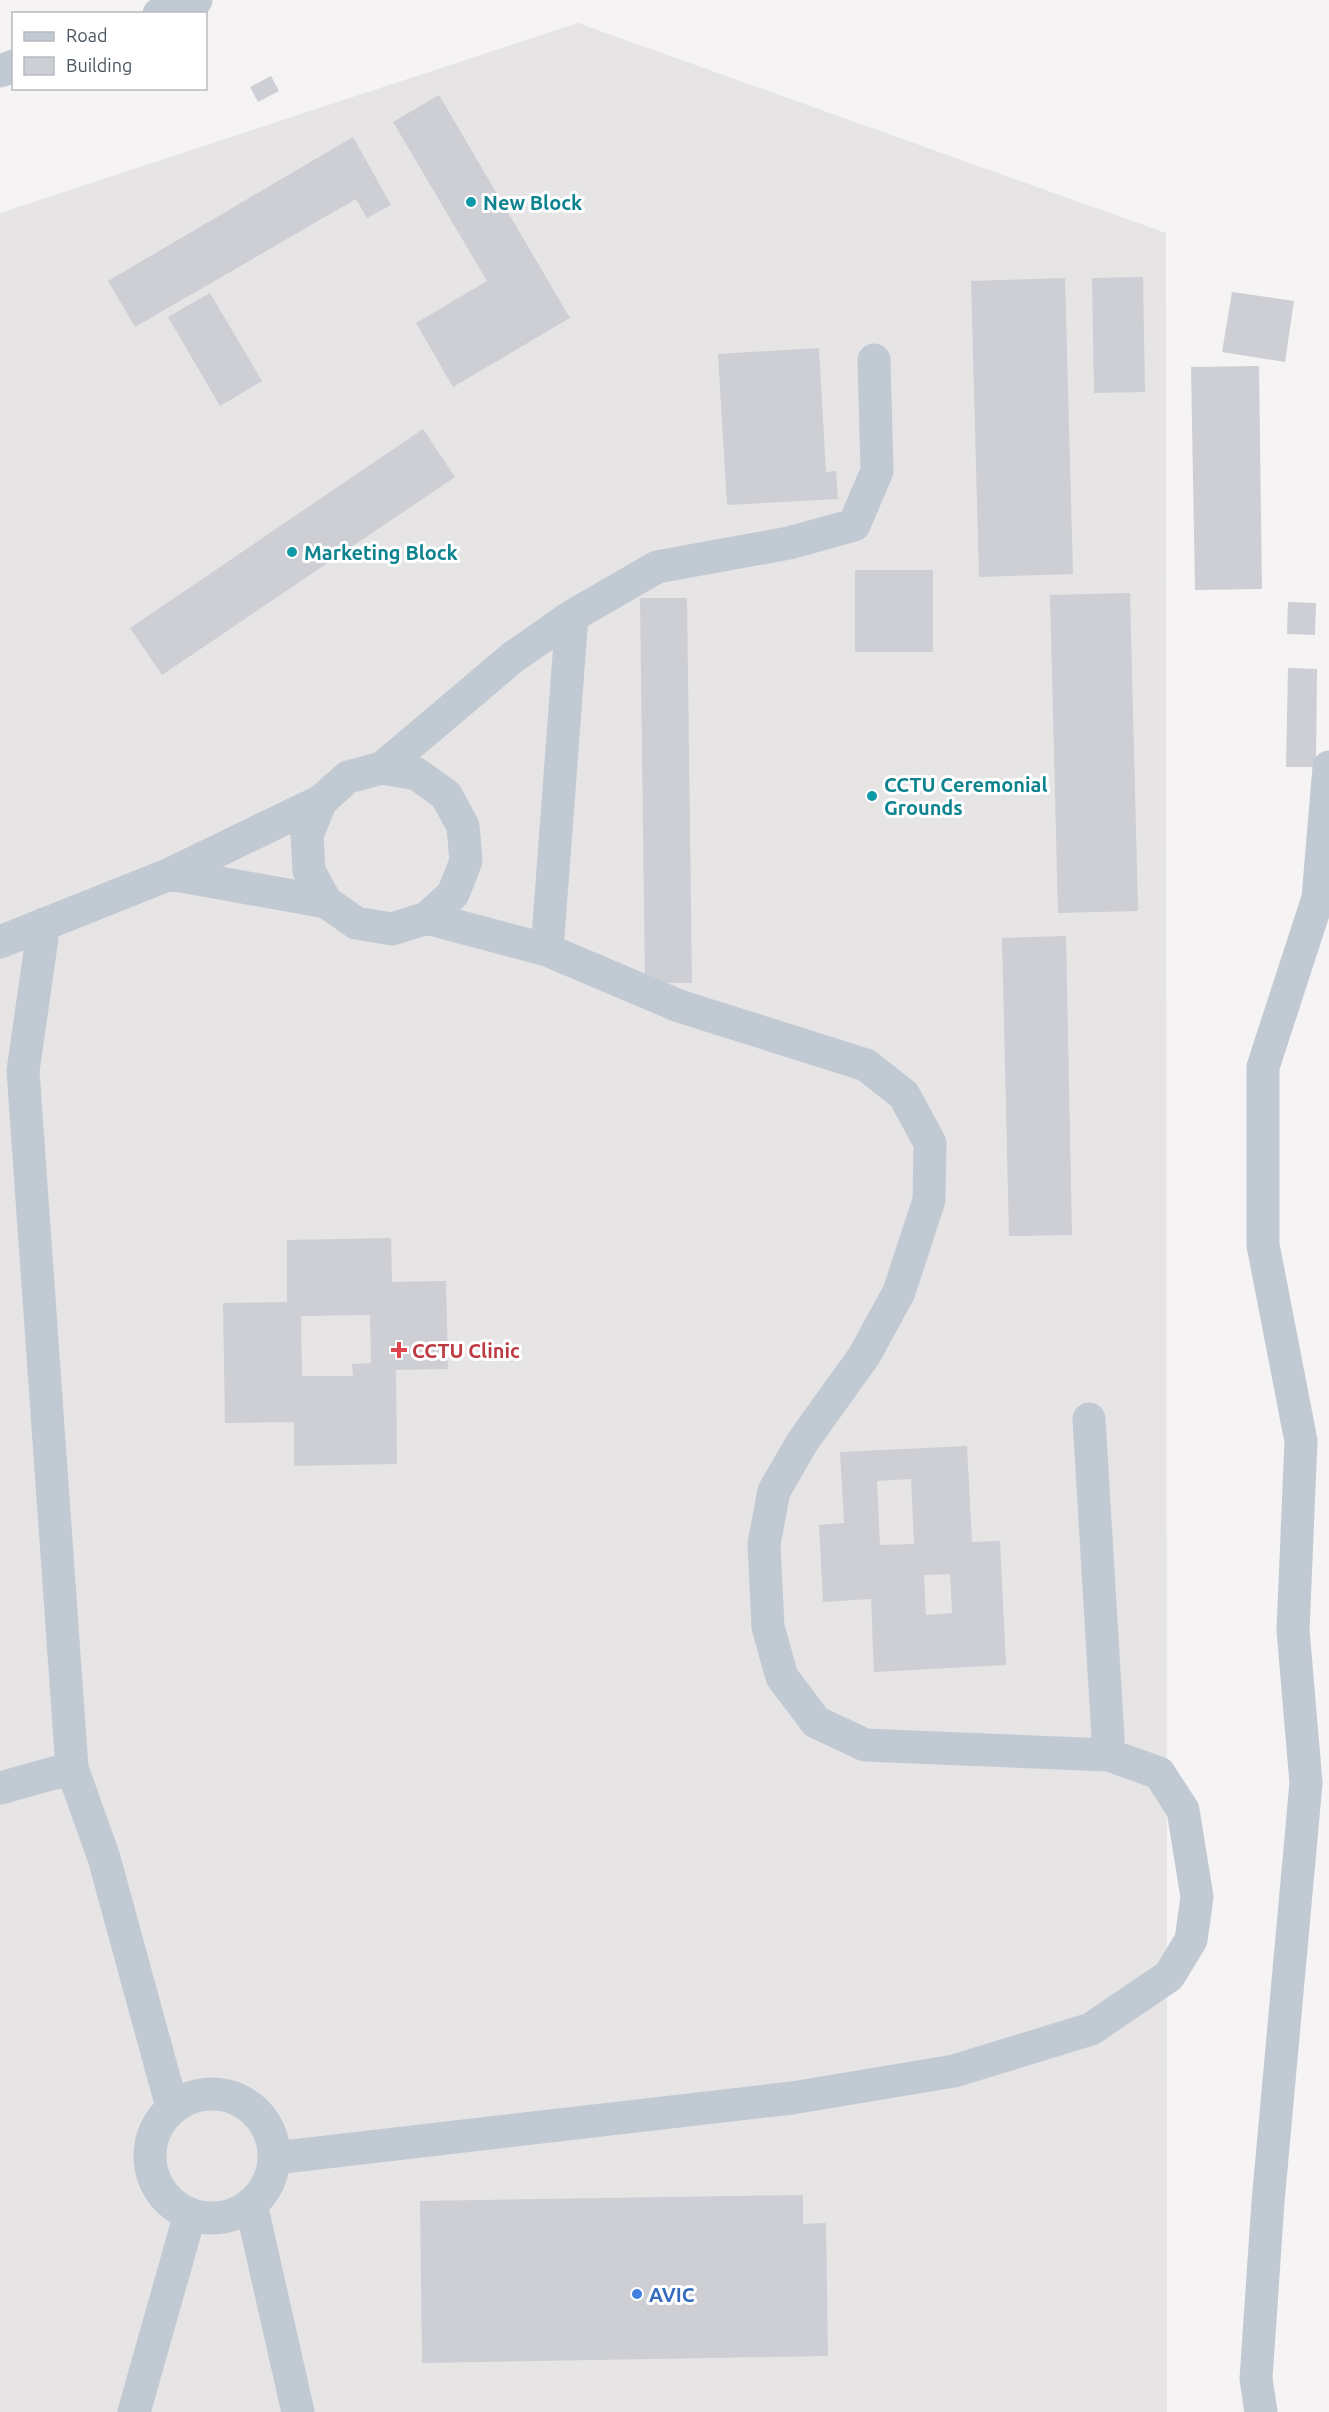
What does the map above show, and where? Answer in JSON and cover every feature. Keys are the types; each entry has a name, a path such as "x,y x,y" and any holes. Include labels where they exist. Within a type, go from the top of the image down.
{"street":[{"path":"164,12 196,0"},
{"path":"382,768 512,658 572,616 657,567 789,543 854,525 877,471 874,360"},
{"path":"547,950 572,616"},
{"path":"1261,2412 1256,2379 1267,2214 1306,1783 1293,1630 1301,1441 1263,1245 1263,1067 1323,898 1329,767"},
{"path":"0,942 170,874 321,801 348,777 382,768 417,774 446,795 464,826 466,861 453,894 427,918 392,929 356,923 326,902 170,874"},
{"path":"321,801 308,835 309,871 326,902"},
{"path":"275,2158 804,2096 954,2072 1091,2029 1169,1976 1191,1940 1197,1897 1183,1810 1159,1773 1109,1755 865,1745 816,1722 782,1677 768,1627 764,1544 774,1491 803,1441 864,1356 899,1292 929,1200 930,1143 904,1095 866,1065 679,1006 547,950 427,918"},
{"path":"44,924 23,1071 72,1768 104,1858 172,2107"},
{"path":"1089,1419 1109,1755"},
{"path":"0,1788 72,1768"},
{"path":"217,2093 240,2099 259,2114 271,2135 275,2158 267,2184 251,2204 233,2215 211,2218 190,2214 171,2203 158,2187 150,2166 151,2144 158,2124 172,2107 193,2096 217,2093"},
{"path":"251,2204 298,2412"},
{"path":"134,2412 190,2214"}],"shaded area":[{"path":"578,23 1166,233 1167,2412 0,2412 0,213"}],"building":[{"path":"271,76 279,91 258,102 250,87"},
{"name":"New Block","path":"439,95 570,318 453,387 416,323 487,281 393,122"},
{"path":"353,137 391,205 367,218 356,199 135,327 108,281"},
{"path":"1143,277 1145,392 1094,393 1092,278"},
{"path":"1065,278 1073,574 979,577 971,281"},
{"path":"1232,292 1294,301 1285,362 1222,352"},
{"path":"210,293 262,381 220,406 168,317"},
{"path":"819,348 826,472 836,471 838,499 727,505 718,354"},
{"path":"1259,366 1262,589 1195,590 1191,367"},
{"name":"Marketing Block","path":"423,429 455,477 162,675 130,628"},
{"path":"855,570 933,570 933,652 855,652"},
{"path":"1130,593 1138,911 1058,913 1050,595"},
{"path":"640,598 687,598 692,983 645,983"},
{"path":"1288,602 1316,603 1315,635 1287,634"},
{"path":"1288,668 1317,669 1316,767 1286,767"},
{"path":"1066,936 1072,1235 1009,1236 1002,938"},
{"path":"391,1238 392,1282 446,1281 448,1369 396,1370 397,1464 294,1466 294,1422 225,1423 223,1303 287,1302 287,1240","holes":["370,1315 371,1363 352,1364 353,1376 302,1376 301,1316"]},
{"path":"967,1446 972,1542 1000,1541 1006,1665 874,1672 871,1599 823,1602 819,1525 844,1523 840,1452","holes":["911,1479 914,1544 880,1545 877,1481","950,1574 952,1613 926,1615 924,1575"]},
{"path":"803,2195 803,2224 826,2223 828,2356 422,2363 420,2201"}],"place":[{"name":"New Block","path":"471,202"},
{"name":"Marketing Block","path":"292,552"},
{"name":"CCTU Ceremonial Grounds","path":"872,796"},
{"name":"CCTU Clinic","path":"399,1350"},
{"name":"AVIC","path":"637,2294"}]}
